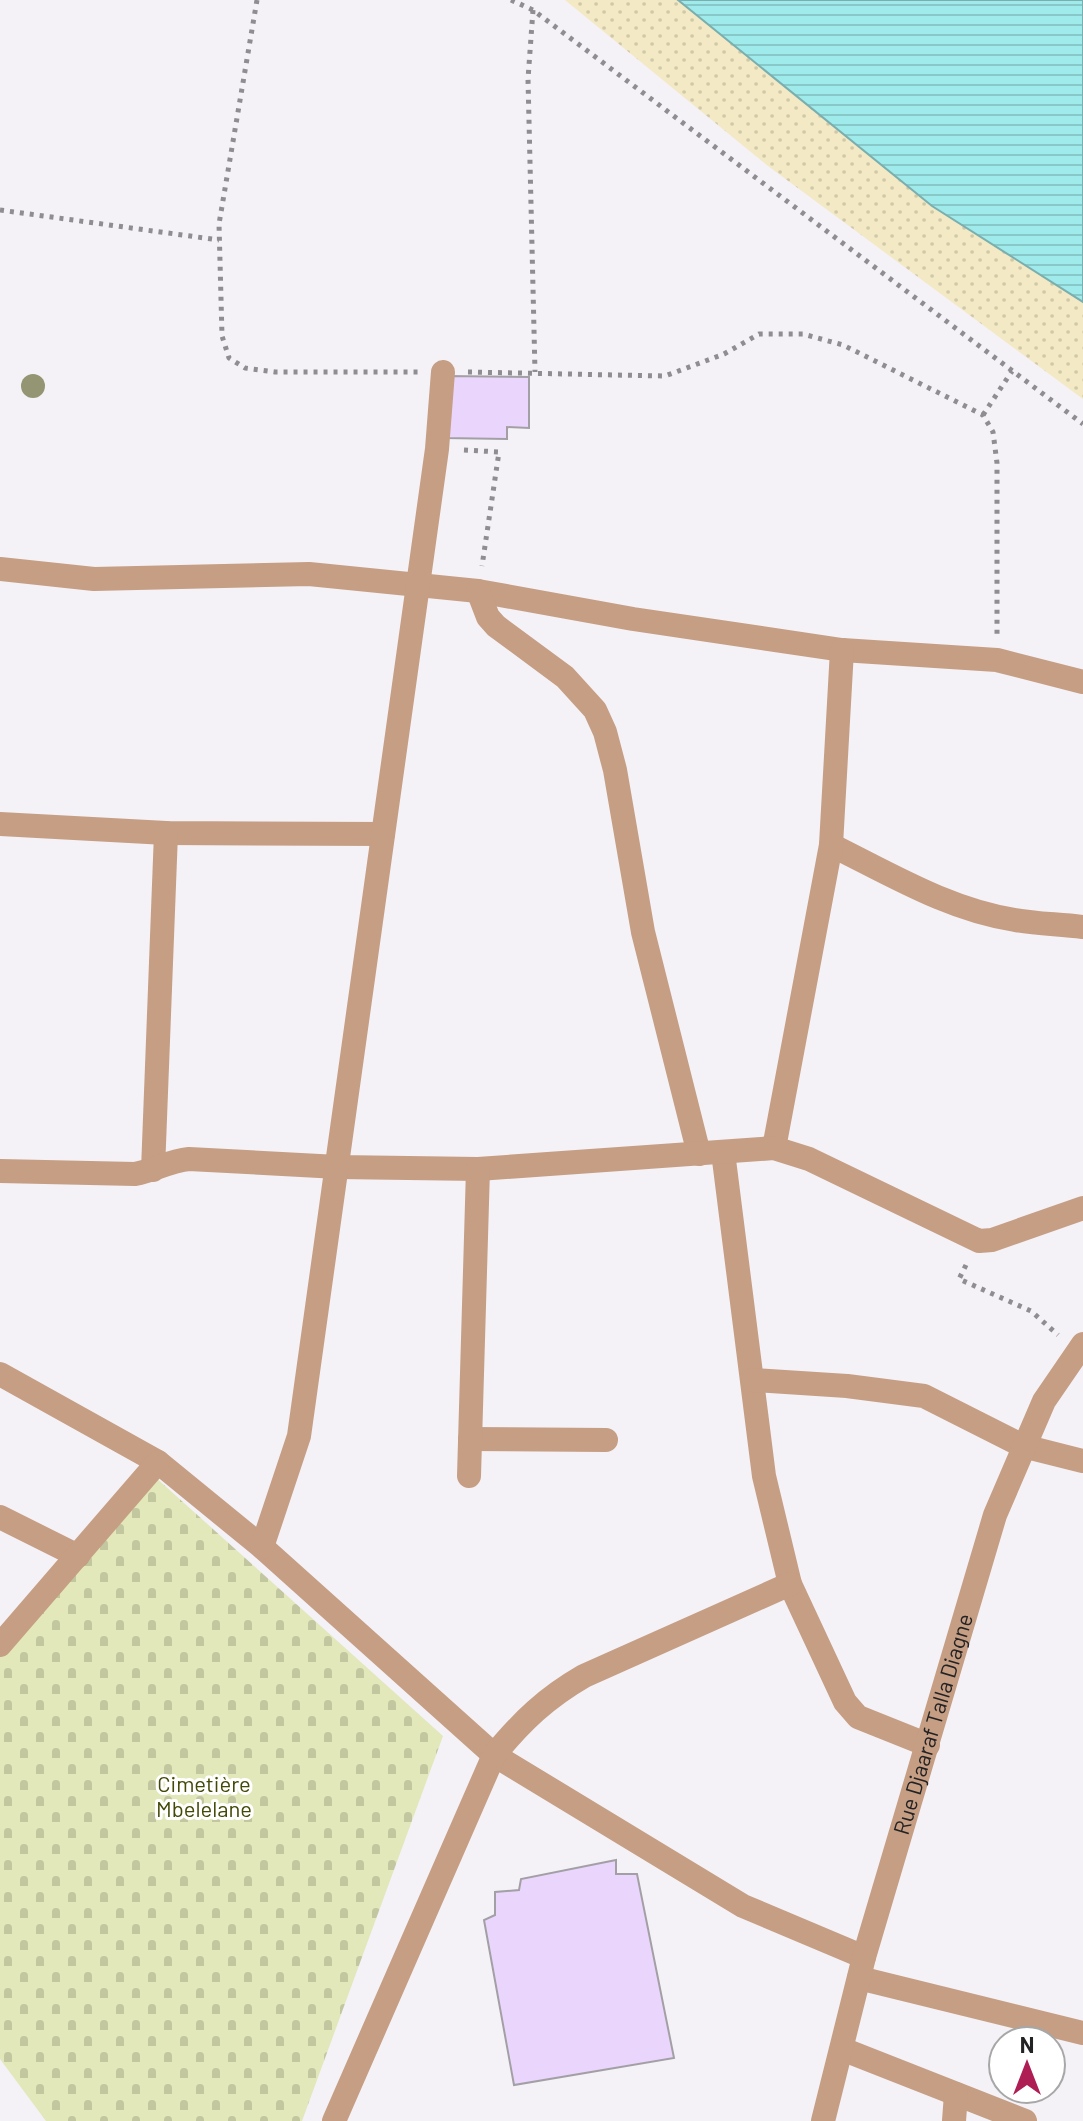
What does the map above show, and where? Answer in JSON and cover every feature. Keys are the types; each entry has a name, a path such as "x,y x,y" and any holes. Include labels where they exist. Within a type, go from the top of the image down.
{"street":[{"path":"262,1547 299,1436 437,449 443,372"},
{"path":"0,569 94,579 309,574 478,591 633,619 842,650 997,660 1083,682"},
{"path":"478,591 488,617 496,626 565,677 595,710 605,732 615,770 643,932 711,1153 753,1380 764,1476 790,1584 845,1702 858,1717 928,1745"},
{"path":"774,1148 831,845 842,650"},
{"path":"0,824 166,833 383,834"},
{"path":"153,1170 166,833"},
{"path":"831,845 934,896 977,911 1014,920 1083,927"},
{"path":"0,1171 118,1175 153,1170 173,1161 189,1159 338,1167 478,1169 774,1148 809,1159 979,1241 992,1240 1083,1208"},
{"path":"469,1476 478,1169"},
{"name":"Rue Djaaraf Talla Diagne","path":"823,2121 862,1968 995,1515 1044,1401 1080,1348"},
{"path":"0,1374 158,1462 262,1547 494,1755 743,1906 862,1968 1083,2033"},
{"path":"753,1380 847,1386 924,1396 1023,1446 1083,1461"},
{"path":"470,1439 606,1440"},
{"path":"0,1645 158,1462"},
{"path":"0,1517 78,1556"},
{"path":"334,2121 494,1755 522,1721 554,1694 584,1676 790,1584"},
{"path":"842,2049 1025,2121"},
{"path":"954,2121 956,2094"}],"path":[{"path":"257,0 219,224 222,336 229,358 245,368 275,372 535,372 665,376 724,354 759,334 803,334 843,345 983,415 993,432 997,463 997,660"},
{"path":"511,0 533,10 1083,424"},
{"path":"533,10 528,79 535,372"},
{"path":"0,210 219,240"},
{"path":"983,415 1012,371"},
{"path":"478,591 499,452"},
{"path":"979,1241 959,1279 1031,1311 1080,1348"}],"sand":[{"path":"565,0 792,0 1083,222 1083,399 768,166"}],"green space":[{"name":"Cimetière Mbelelane","path":"154,1476 443,1736 302,2121 46,2121 0,2059 0,1648"}],"water":[{"path":"678,0 1083,0 1083,302 932,206"}],"building":[{"path":"446,376 529,377 529,428 507,427 507,439 445,438"},
{"path":"616,1860 616,1874 637,1874 674,2058 514,2085 484,1920 495,1915 495,1892 519,1890 521,1879"}]}
